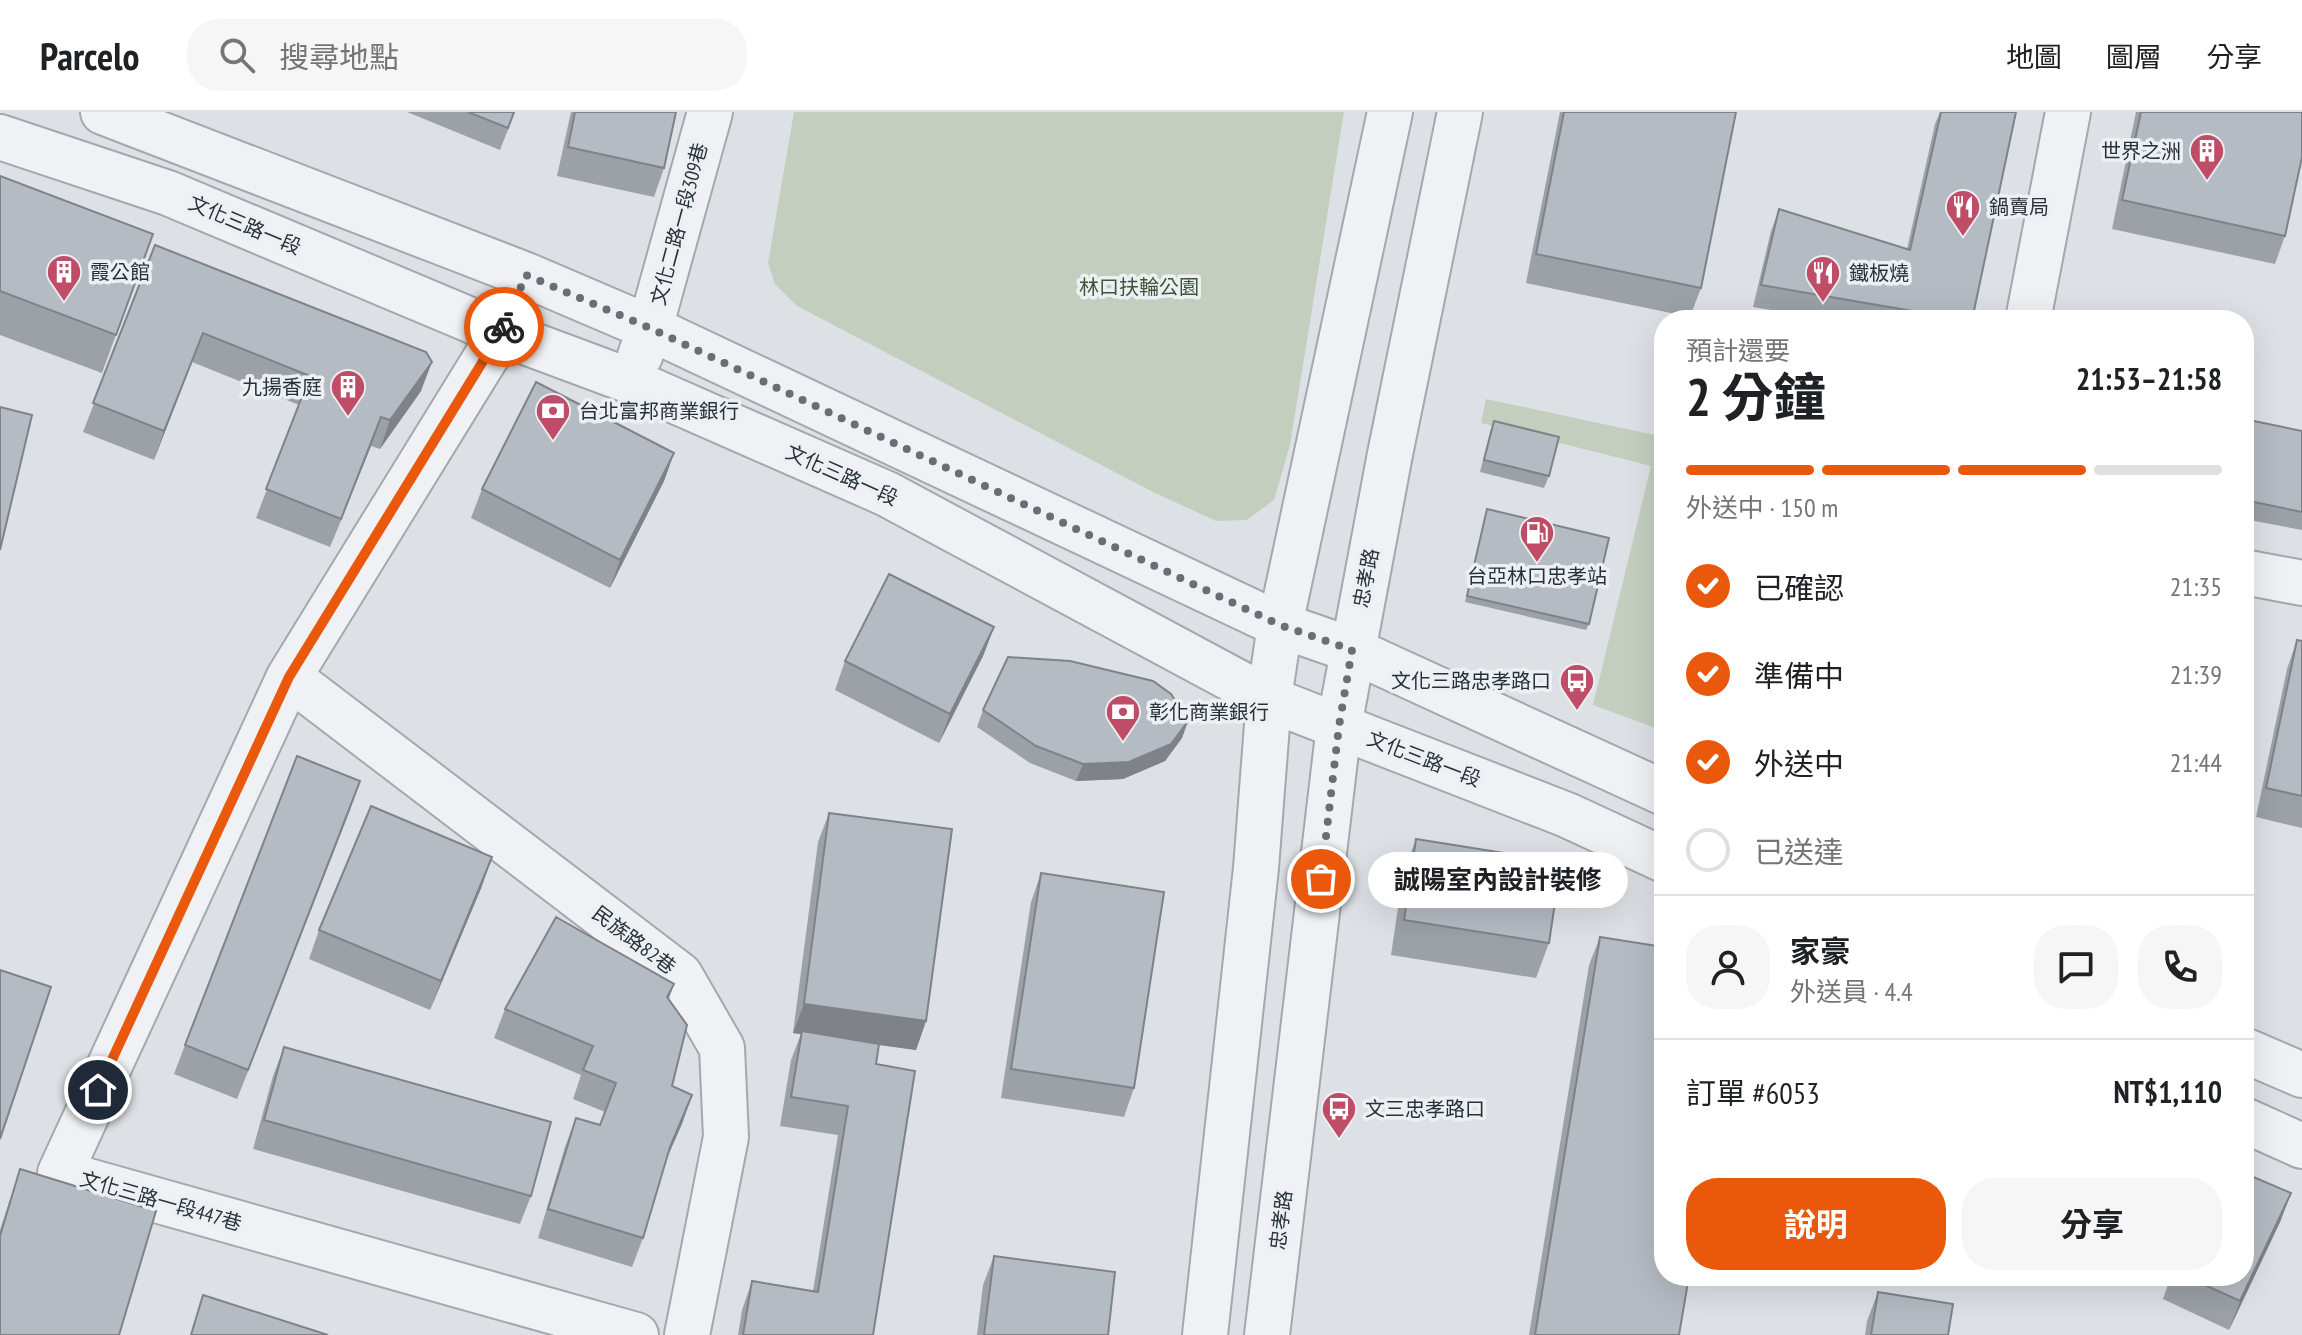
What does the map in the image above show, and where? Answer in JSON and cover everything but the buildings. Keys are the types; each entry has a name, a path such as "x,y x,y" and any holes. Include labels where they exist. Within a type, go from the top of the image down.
{"street":[{"path":"103,112 526,275 650,328 1280,625 1352,650 1654,788"},
{"name":"文化二路一段309巷","path":"630,381 650,328 710,112"},
{"path":"1205,1335 1256,868 1269,699 1280,625 1390,112"},
{"name":"忠孝路","path":"1267,1335 1339,726 1392,440 1460,112"},
{"path":"2030,310 2068,112"},
{"name":"文化三路一段","path":"0,137 168,193 501,333 630,381 887,494 1269,699 1567,815 1654,855"},
{"name":"文化三路一段447巷","path":"526,275 501,333 289,677 60,1173 636,1335"},
{"path":"2254,574 2302,583"},
{"name":"民族路82巷","path":"289,677 680,975 722,1048 726,1137 687,1335"},
{"path":"2254,1054 2302,1075"},
{"path":"2254,1124 2302,1146"}],"green space":[{"name":"林口扶輪公園","path":"794,112 1344,112 1290,445 1274,500 1247,520 1216,521 1155,493 797,306 775,284 768,263"},
{"path":"1486,399 1654,435 1654,727 1593,705 1651,466 1481,423"}],"way so far":[{"path":"504,327 526,275 650,328 1280,625 1352,650 1339,726 1321,879"}],"place":[{"name":"世界之洲","path":"2207,182"},
{"name":"鍋賣局","path":"1963,238"},
{"name":"霞公館","path":"64,303"},
{"name":"鐵板燒","path":"1823,304"},
{"name":"九揚香庭","path":"348,418"},
{"name":"台北富邦商業銀行","path":"553,442"},
{"name":"台亞林口忠孝站","path":"1537,564"},
{"name":"文化三路忠孝路口","path":"1577,712"},
{"name":"彰化商業銀行","path":"1123,743"},
{"name":"誠陽室內設計裝修","path":"1321,879"},
{"name":"文三忠孝路口","path":"1339,1140"}],"route":[{"path":"98,1090 289,677 504,327"}]}
